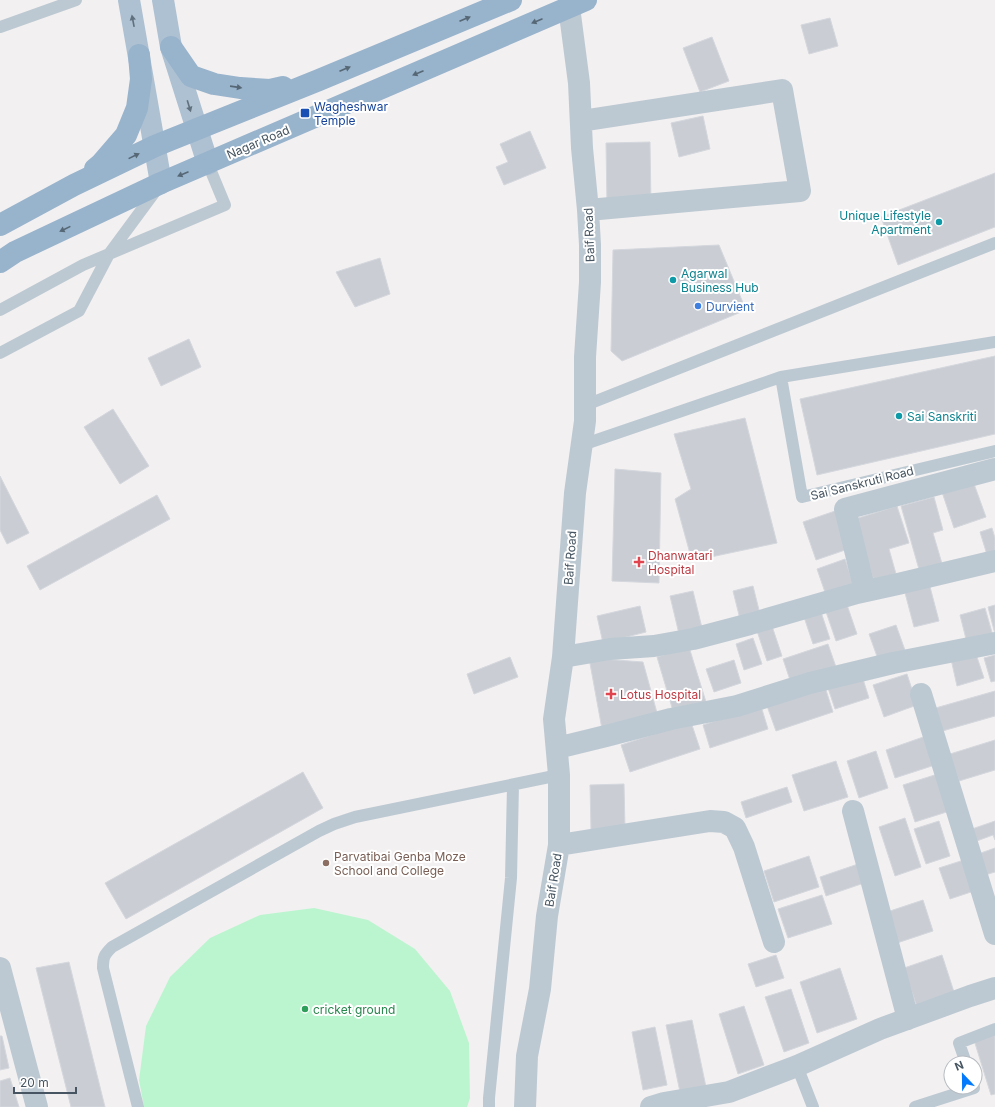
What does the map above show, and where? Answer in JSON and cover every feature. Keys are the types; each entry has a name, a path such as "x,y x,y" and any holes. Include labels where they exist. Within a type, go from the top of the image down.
{"highway":[{"path":"0,225 74,185 155,146 511,0"},
{"name":"Nagar Road","path":"0,262 15,252 161,183 577,4"},
{"path":"171,47 191,76 214,84 240,88 270,90 319,80"},
{"path":"74,185 101,164 126,135 137,108 141,80 139,55"}],"main road":[{"path":"129,0 161,183"},
{"path":"163,0 171,47 208,164"}],"street":[{"name":"Baif Road","path":"525,1107 527,1056 540,989 547,916 559,845 559,775 554,719 562,657 575,492 586,406 585,357 590,282 590,244 582,148 577,4"},
{"path":"581,122 782,90 800,191 588,210"},
{"path":"866,591 845,509 995,469"},
{"path":"562,657 610,649 654,646 693,639 857,593 995,561"},
{"path":"557,748 671,719 737,706 810,683 886,665 995,643"},
{"path":"921,694 995,934"},
{"path":"853,811 908,1019"},
{"path":"559,845 710,821 724,822 735,828 744,847 774,942"},
{"path":"0,968 36,1107"},
{"path":"651,1107 664,1103 729,1092 797,1066 880,1029 995,988"}],"lane":[{"path":"0,27 76,0"},
{"path":"0,310 83,265 226,205 208,164"},
{"path":"0,353 79,311 109,254 161,183"},
{"path":"586,406 995,243"},
{"path":"582,445 781,377 995,342"},
{"name":"Sai Sanskruti Road","path":"781,377 802,497 995,451"},
{"path":"138,1107 103,968 105,953 112,947 334,824 355,817 559,775"},
{"path":"489,1107 510,878 513,785"},
{"path":"963,1055 959,1043 995,1029"},
{"path":"797,1066 814,1107"},
{"path":"915,1107 952,1095"}],"green space":[{"name":"cricket ground","path":"314,908 368,920 415,949 450,991 469,1043 470,1098 467,1107 144,1107 139,1080 146,1026 170,977 210,938 260,915"}],"building":[{"path":"830,18 838,46 809,54 801,25"},
{"path":"712,37 729,81 700,92 683,48"},
{"path":"703,116 710,149 679,157 671,123"},
{"path":"530,131 546,168 504,185 496,167 508,162 500,144"},
{"path":"650,142 651,204 607,205 606,143"},
{"name":"Unique Lifestyle Apartment","path":"995,173 995,227 898,265 881,217"},
{"name":"Agarwal Business Hub","path":"719,245 746,310 622,361 611,351 613,250"},
{"path":"380,258 390,294 355,307 336,272"},
{"path":"189,339 201,367 161,386 148,358"},
{"name":"Sai Sanskriti","path":"995,356 995,434 817,475 800,399"},
{"path":"113,409 149,466 120,484 84,427"},
{"path":"745,418 777,543 692,561 675,499 691,489 674,434"},
{"path":"615,469 661,473 659,583 612,581"},
{"path":"0,476 29,533 7,544 0,530"},
{"path":"973,481 986,517 954,528 942,492"},
{"path":"157,495 170,519 40,590 27,566"},
{"path":"934,497 943,530 933,533 943,567 920,573 901,506"},
{"path":"897,506 909,543 889,549 898,581 876,588 855,519"},
{"path":"838,510 851,548 816,560 803,522"},
{"path":"992,528 995,538 995,556 988,558 980,532"},
{"path":"845,559 855,589 827,598 817,569"},
{"path":"929,583 939,621 914,627 904,589"},
{"path":"753,586 760,614 740,619 733,591"},
{"path":"693,591 702,628 679,634 670,596"},
{"path":"845,599 857,634 836,641 824,606"},
{"path":"995,605 995,634 988,607"},
{"path":"640,606 646,632 603,643 597,616"},
{"path":"985,608 993,636 967,643 960,615"},
{"path":"820,609 830,639 813,644 803,614"},
{"path":"896,625 906,653 879,662 869,634"},
{"path":"772,626 782,656 767,661 757,631"},
{"path":"753,638 762,664 744,670 736,644"},
{"path":"828,644 836,667 791,683 783,659"},
{"path":"689,647 706,702 673,711 657,657"},
{"path":"975,651 984,678 957,686 951,659"},
{"path":"995,655 995,681 991,682 984,658"},
{"path":"510,657 518,677 474,694 467,674"},
{"path":"589,658 643,662 659,720 602,729"},
{"path":"734,660 741,683 714,692 706,669"},
{"path":"907,674 917,705 884,717 873,685"},
{"path":"862,676 869,698 835,709 828,688"},
{"path":"825,687 833,712 776,731 767,706"},
{"path":"995,691 995,716 939,732 932,709"},
{"path":"761,706 768,729 710,748 703,725"},
{"path":"691,722 700,749 630,772 621,745"},
{"path":"929,735 938,764 895,778 886,750"},
{"path":"995,740 995,770 959,781 950,754"},
{"path":"876,751 888,788 859,798 847,761"},
{"path":"836,761 848,797 804,811 792,775"},
{"path":"303,772 323,808 126,919 105,883"},
{"path":"941,773 953,810 915,822 903,785"},
{"path":"624,784 625,829 591,830 590,785"},
{"path":"787,787 792,802 746,818 741,802"},
{"path":"905,818 921,867 895,876 879,827"},
{"path":"939,821 950,856 926,864 914,829"},
{"path":"995,821 995,840 993,835 974,842 969,830"},
{"path":"995,848 995,872 985,875 978,854"},
{"path":"809,856 819,887 774,902 764,871"},
{"path":"967,859 977,890 950,899 939,868"},
{"path":"861,863 867,882 826,896 820,877"},
{"path":"822,895 832,924 788,938 778,909"},
{"path":"923,900 933,931 897,943 887,912"},
{"path":"776,955 784,978 756,987 748,964"},
{"path":"942,955 955,995 917,1007 904,968"},
{"path":"69,962 105,1107 71,1107 36,968"},
{"path":"840,968 857,1019 817,1033 800,982"},
{"path":"791,989 809,1043 784,1052 765,997"},
{"path":"744,1006 764,1065 738,1074 719,1014"},
{"path":"692,1020 706,1087 680,1092 666,1025"},
{"path":"655,1027 667,1085 643,1090 632,1032"},
{"path":"995,1033 995,1094 991,1095 983,1069 983,1055 979,1055 974,1040"},
{"path":"0,1036 2,1036 9,1068 0,1070"},
{"path":"10,1078 19,1107 0,1107 0,1081"}],"place":[{"name":"Wagheshwar Temple","path":"305,113"},
{"name":"Unique Lifestyle Apartment","path":"939,222"},
{"name":"Agarwal Business Hub","path":"673,280"},
{"name":"Durvient","path":"698,306"},
{"name":"Sai Sanskriti","path":"899,416"},
{"name":"Dhanwatari Hospital","path":"639,562"},
{"name":"Lotus Hospital","path":"611,694"},
{"name":"Parvatibai Genba Moze School and College","path":"326,863"},
{"name":"cricket ground","path":"305,1009"}]}
